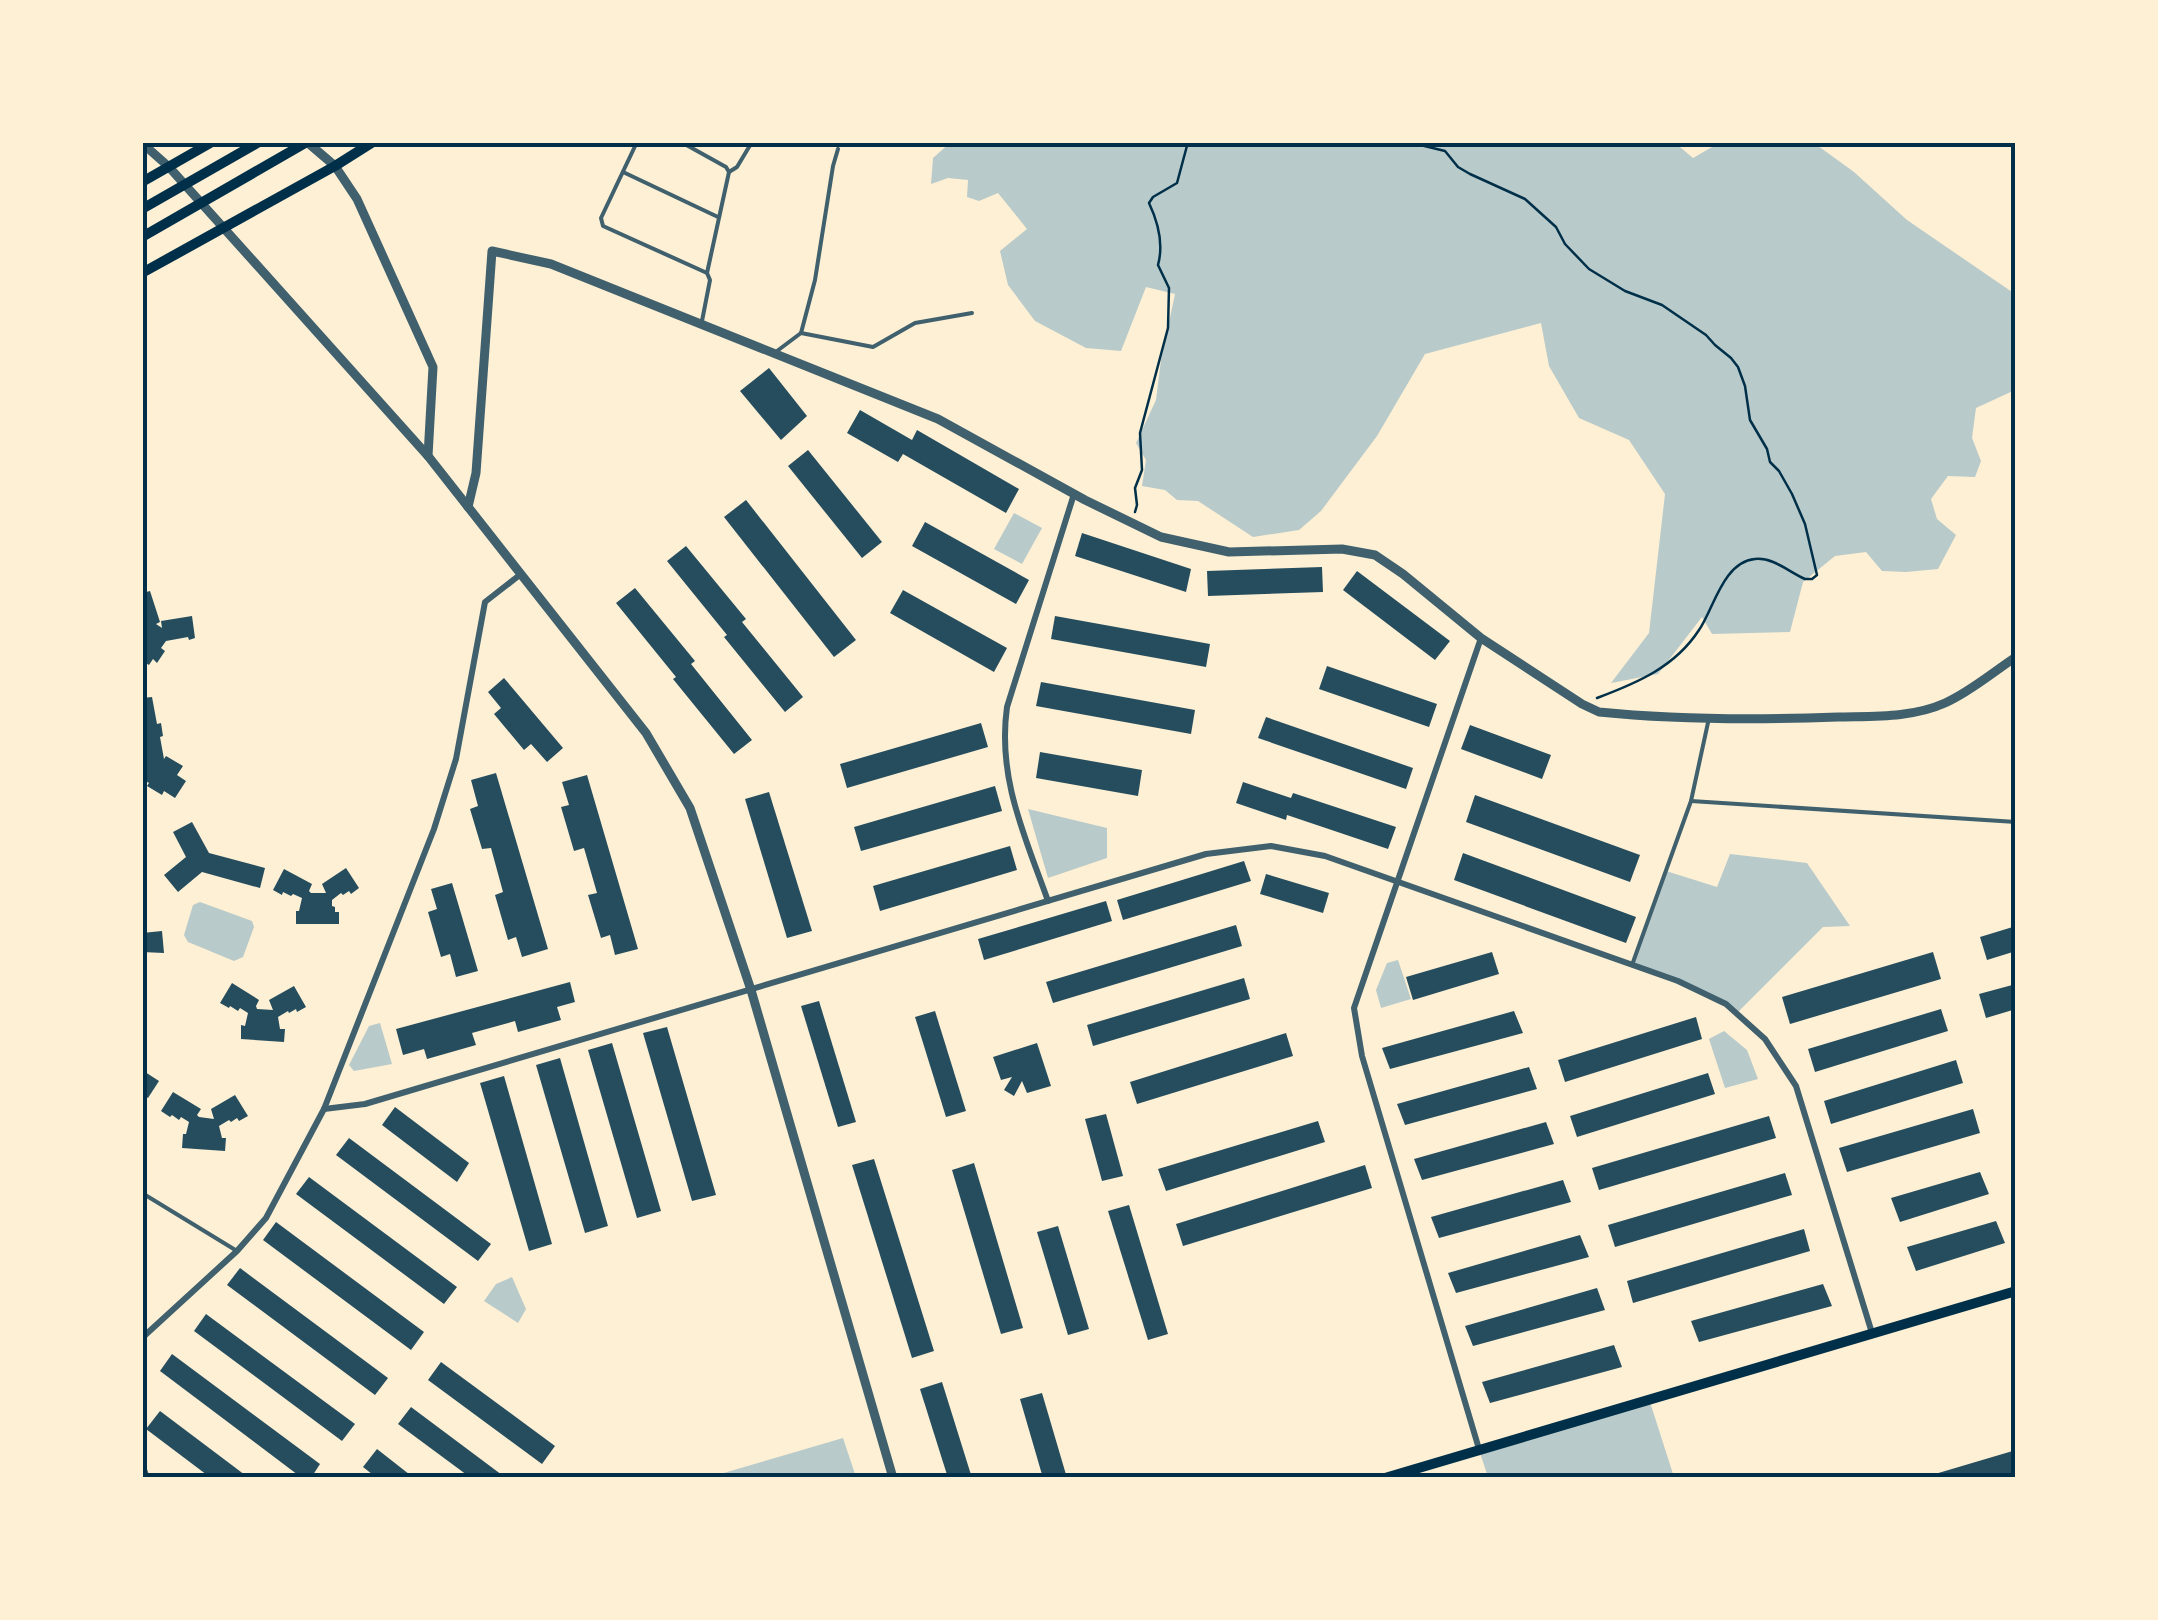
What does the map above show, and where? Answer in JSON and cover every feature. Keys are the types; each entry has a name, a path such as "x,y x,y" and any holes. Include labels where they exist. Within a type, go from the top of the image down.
{"main road":[{"path":"142,182 212,142"},
{"path":"142,209 259,142"},
{"path":"142,237 307,142"},
{"path":"142,273 373,142"},
{"path":"1384,1478 2016,1292"}],"street":[{"path":"307,142 335,166 357,199 433,367 428,456"},
{"path":"142,143 169,166 428,456 646,733 690,808 750,990 893,1478"},
{"path":"468,507 476,473 492,252 552,264 938,420 1161,537 1229,552 1342,550 1375,555 1482,638 1599,712 1793,719 1894,715 1945,703 2016,657"},
{"path":"1048,901 1010,796 1003,734 1007,708 1074,494"},
{"path":"142,1338 266,1218 324,1110 446,794 486,602 522,574"},
{"path":"1479,1450 1356,1030 1354,1008 1482,638"},
{"path":"324,1110 365,1104 1206,854 1271,846 1325,856 1678,981 1726,1004 1765,1039 1796,1086 1872,1334"},
{"path":"142,1464 147,1478"}],"lane":[{"path":"637,142 601,218 603,226 707,273"},
{"path":"681,142 729,172 707,273 710,280 701,325"},
{"path":"729,172 737,167 752,142"},
{"path":"773,354 801,334 815,280 838,149"},
{"path":"623,172 719,218"},
{"path":"801,334 873,348 914,323 972,312"},
{"path":"1632,965 1691,801 1709,718"},
{"path":"1691,801 2016,822"},
{"path":"144,1197 236,1251"}],"path":[{"path":"1138,516 1135,495 1142,470 1140,433 1169,312 1169,288 1159,269 1159,229 1149,203 1176,183 1188,142"},
{"path":"1408,142 1444,152 1470,174 1525,199 1556,226 1566,244 1590,269 1625,291 1662,304 1731,358 1745,386 1750,420 1805,524 1817,568 1812,580 1766,560 1740,564 1723,584 1701,628 1674,659 1639,682 1582,704"}],"shaded area":[{"path":"951,142 1674,142 1693,158 1719,143 1814,143 1854,172 1907,220 2015,294 2015,390 1976,408 1972,438 1981,461 1975,477 1948,476 1931,499 1937,519 1956,535 1938,569 1882,571 1866,552 1835,556 1803,582 1790,632 1712,634 1702,617 1658,674 1611,683 1649,633 1665,494 1629,440 1579,418 1549,366 1541,323 1425,354 1377,436 1321,511 1299,530 1253,537 1198,501 1177,500 1165,490 1142,486 1146,460 1136,443 1156,400 1175,294 1146,287 1121,351 1086,348 1035,321 1008,285 1000,251 1027,229 998,193 979,201 967,197 968,180 948,178 931,184 933,158"},
{"path":"1014,513 1042,528 1022,564 994,549"},
{"path":"1028,809 1107,828 1107,858 1048,878"},
{"path":"1730,854 1807,863 1850,926 1823,927 1736,1014 1725,1004 1632,965 1666,871 1717,887"},
{"path":"200,902 252,921 254,927 243,957 234,961 188,942 184,935 193,905"},
{"path":"1398,960 1411,999 1381,1008 1376,990 1387,963"},
{"path":"380,1023 392,1064 354,1071 349,1065 369,1026"},
{"path":"1724,1031 1747,1050 1758,1079 1725,1088 1709,1039"},
{"path":"512,1277 526,1309 518,1323 484,1301 496,1284"},
{"path":"1649,1399 1674,1477 1488,1477 1479,1450"},
{"path":"843,1438 856,1477 710,1477"}],"building":[{"path":"769,368 807,416 781,440 740,391"},
{"path":"860,410 912,440 917,430 1019,489 1006,513 903,454 898,462 847,433"},
{"path":"808,450 882,542 862,558 788,466"},
{"path":"746,500 856,640 834,657 724,517"},
{"path":"925,522 1029,580 1016,604 912,546"},
{"path":"1082,533 1191,569 1186,592 1075,556"},
{"path":"686,546 803,697 785,712 667,561"},
{"path":"1322,567 1323,592 1208,596 1207,571"},
{"path":"1357,571 1450,641 1435,660 1343,590"},
{"path":"635,588 695,661 691,664 752,740 734,754 616,603"},
{"path":"903,590 1007,648 994,672 890,613"},
{"path":"150,591 160,622 156,624 162,628 161,621 192,616 195,638 166,641 157,663 153,659 149,665 142,661 142,593"},
{"path":"1055,616 1210,644 1206,667 1051,639"},
{"path":"1327,666 1437,704 1429,727 1319,689"},
{"path":"504,678 563,748 547,762 531,744 524,750 494,714 501,708 488,692"},
{"path":"1041,682 1195,710 1191,734 1036,706"},
{"path":"152,697 157,724 161,723 164,759 166,756 183,766 177,775 186,781 175,798 164,791 162,795 142,779 146,769 142,698"},
{"path":"1266,717 1413,768 1406,789 1258,738"},
{"path":"981,723 988,747 847,788 840,764"},
{"path":"1470,725 1551,755 1542,779 1461,749"},
{"path":"1040,752 1142,770 1138,796 1036,778"},
{"path":"496,773 548,949 522,957 516,937 508,940 495,895 503,892 491,848 482,849 470,809 478,806 471,780"},
{"path":"587,775 638,949 615,955 610,935 601,938 588,895 597,893 584,848 574,851 561,807 569,805 562,782"},
{"path":"1243,782 1291,798 1293,793 1396,827 1388,849 1287,815 1286,820 1236,803"},
{"path":"995,786 1002,811 861,851 854,827"},
{"path":"769,792 812,931 787,938 745,799"},
{"path":"1475,795 1640,855 1630,882 1466,822"},
{"path":"192,822 209,853 265,868 260,888 202,872 178,892 164,875 186,857 173,832"},
{"path":"1010,846 1017,870 880,911 873,886"},
{"path":"1463,853 1636,917 1626,943 1454,880"},
{"path":"1244,861 1251,881 1123,920 1117,900"},
{"path":"346,868 359,888 332,900 335,912 339,912 339,924 296,924 302,898 273,890 284,869 312,884 311,893 326,893 322,884"},
{"path":"1266,874 1329,893 1323,913 1260,894"},
{"path":"452,883 478,971 456,977 450,954 441,957 428,912 437,909 431,889"},
{"path":"1106,901 1112,921 984,960 978,939"},
{"path":"1236,925 1242,946 1053,1003 1046,982"},
{"path":"2016,926 2016,951 1987,960 1980,937"},
{"path":"162,931 164,953 142,952 142,933"},
{"path":"1492,952 1499,974 1413,1000 1406,977"},
{"path":"1933,952 1941,979 1790,1024 1782,997"},
{"path":"1244,978 1250,999 1093,1046 1087,1025"},
{"path":"570,982 575,1002 557,1007 561,1020 518,1032 515,1021 472,1033 476,1045 427,1059 424,1049 403,1055 396,1029"},
{"path":"232,983 259,1000 257,1009 273,1010 269,1000 294,986 306,1007 278,1017 280,1029 285,1029 284,1042 241,1039 241,1025 245,1026 248,1013 220,1003"},
{"path":"2016,984 2016,1009 1986,1018 1979,994"},
{"path":"819,1001 856,1122 838,1127 801,1006"},
{"path":"1941,1009 1948,1031 1815,1072 1808,1049"},
{"path":"935,1011 966,1111 946,1117 915,1017"},
{"path":"1514,1011 1523,1033 1390,1069 1382,1048"},
{"path":"1696,1017 1702,1039 1565,1082 1558,1060"},
{"path":"667,1027 716,1195 692,1201 643,1033"},
{"path":"1286,1033 1293,1056 1137,1104 1130,1082"},
{"path":"612,1043 661,1211 637,1218 588,1050"},
{"path":"1037,1043 1051,1086 1027,1093 1022,1081 1014,1096 1004,1090 1012,1077 1001,1080 993,1057"},
{"path":"560,1058 608,1226 585,1233 536,1065"},
{"path":"1956,1060 1963,1083 1831,1124 1824,1101"},
{"path":"1529,1067 1537,1089 1405,1125 1397,1104"},
{"path":"142,1070 159,1081 148,1098 142,1095"},
{"path":"1708,1073 1715,1094 1577,1137 1570,1116"},
{"path":"504,1076 552,1244 529,1251 480,1083"},
{"path":"173,1092 201,1109 199,1117 214,1119 211,1109 235,1095 248,1116 219,1126 222,1138 226,1138 225,1151 182,1148 189,1122 161,1111"},
{"path":"395,1107 469,1163 457,1182 382,1125"},
{"path":"1973,1109 1980,1133 1847,1172 1839,1148"},
{"path":"1106,1114 1123,1176 1102,1181 1085,1119"},
{"path":"1769,1116 1776,1138 1599,1190 1592,1168"},
{"path":"1318,1121 1325,1142 1166,1191 1158,1169"},
{"path":"1546,1122 1554,1144 1422,1180 1414,1159"},
{"path":"349,1138 491,1244 478,1261 336,1155"},
{"path":"874,1159 934,1351 912,1358 852,1165"},
{"path":"974,1163 1023,1328 1001,1334 952,1170"},
{"path":"1365,1165 1372,1188 1183,1246 1176,1224"},
{"path":"1980,1172 1989,1194 1900,1222 1891,1198"},
{"path":"1785,1173 1792,1195 1615,1247 1608,1225"},
{"path":"309,1177 457,1287 444,1304 296,1194"},
{"path":"1563,1180 1571,1202 1439,1238 1431,1217"},
{"path":"1129,1205 1168,1334 1148,1340 1108,1211"},
{"path":"1996,1221 2005,1243 1916,1271 1907,1247"},
{"path":"276,1222 424,1332 411,1350 263,1240"},
{"path":"1058,1226 1089,1329 1068,1335 1037,1232"},
{"path":"1804,1229 1810,1251 1633,1303 1627,1281"},
{"path":"1580,1235 1589,1257 1456,1293 1448,1273"},
{"path":"240,1268 388,1378 375,1395 227,1285"},
{"path":"1823,1284 1832,1306 1699,1342 1691,1321"},
{"path":"1597,1288 1605,1310 1473,1346 1465,1326"},
{"path":"206,1314 355,1424 342,1441 194,1331"},
{"path":"1614,1345 1622,1367 1490,1403 1482,1382"},
{"path":"172,1354 320,1464 311,1478 302,1478 160,1371"},
{"path":"441,1362 555,1446 542,1464 428,1380"},
{"path":"942,1382 972,1478 948,1478 920,1389"},
{"path":"1042,1393 1067,1478 1043,1478 1020,1399"},
{"path":"411,1407 506,1478 471,1478 398,1424"},
{"path":"160,1411 249,1478 211,1478 146,1429"},
{"path":"377,1449 414,1478 377,1478 363,1467"},
{"path":"2016,1450 2016,1475 2008,1478 1936,1478 1935,1474"}]}
